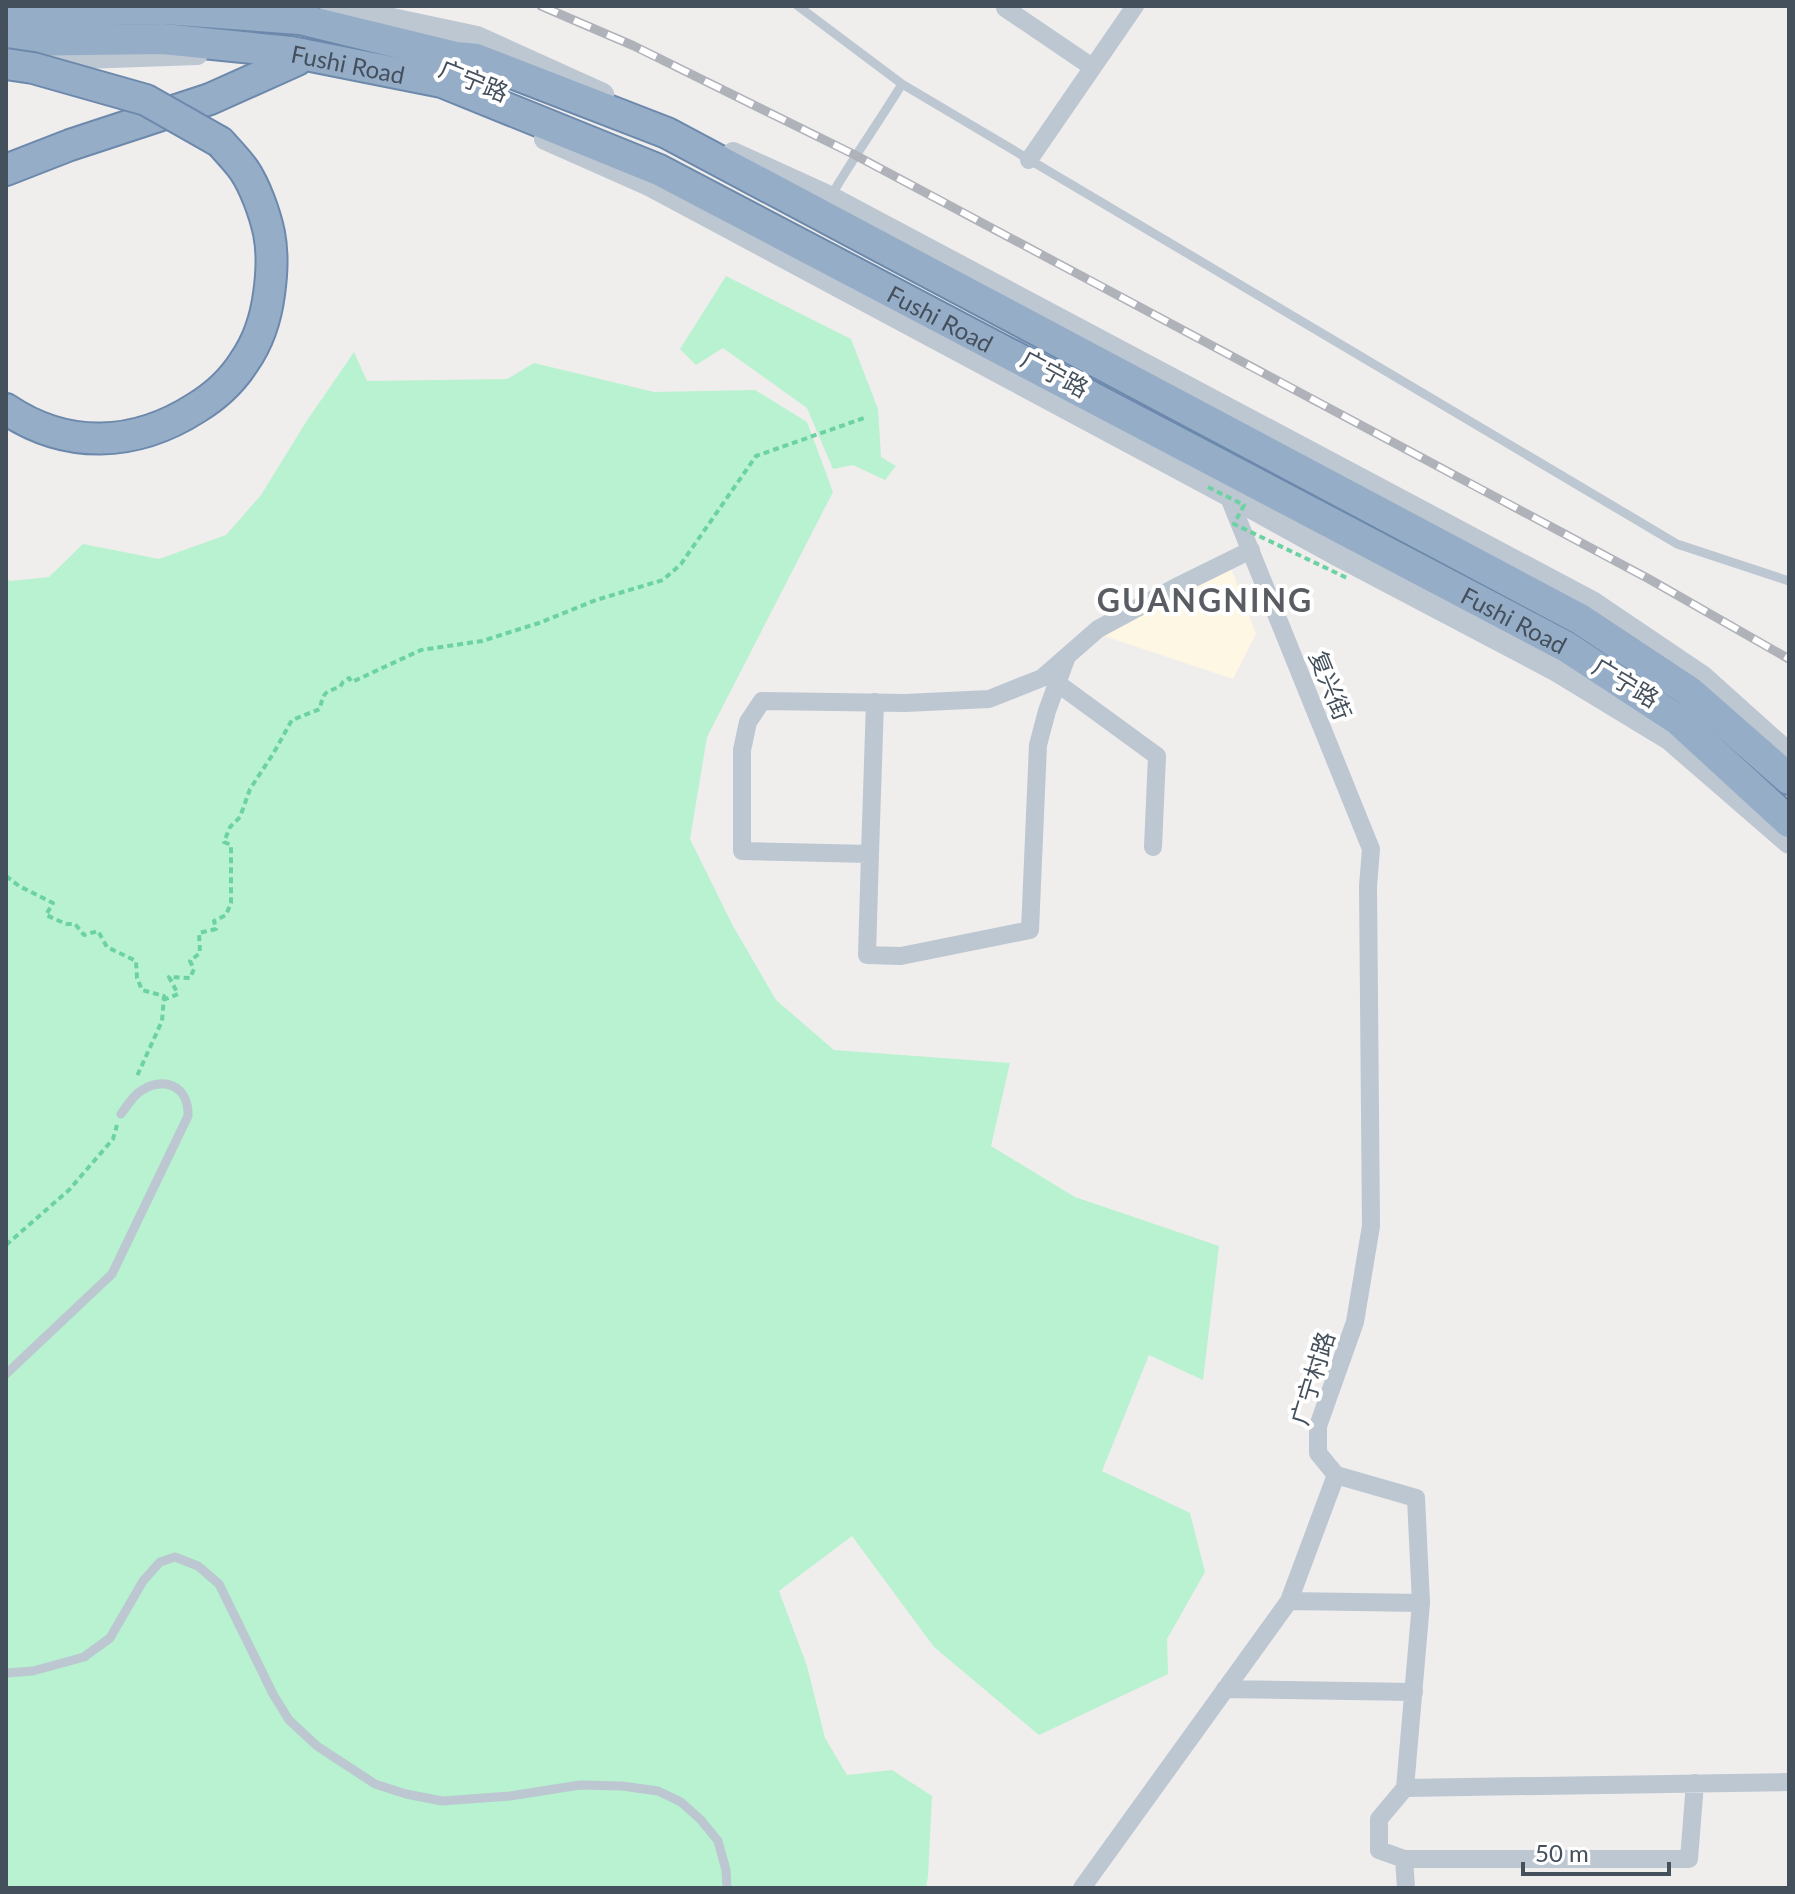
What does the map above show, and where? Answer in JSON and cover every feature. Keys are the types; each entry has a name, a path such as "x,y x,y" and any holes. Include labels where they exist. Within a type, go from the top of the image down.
{"highway":[{"name":"Fushi Road","path":"6,12 164,9 300,19 456,57 476,59 667,133 1580,619 1690,692 1789,779"},
{"name":"Fushi Road","path":"6,41 163,39 291,52 442,82 659,170 1565,646 1678,720 1789,822"},
{"path":"6,170 70,145 210,99 297,60"},
{"path":"6,62 146,100 220,142 245,171 269,231 272,252 267,306 259,335 244,363 214,397 176,421 147,433 106,439 74,437 39,427 6,409"}],"street":[{"name":"广宁路","path":"331,6 477,37 830,197 1594,603 1702,676 1789,754"},
{"path":"1030,160 1135,6"},
{"path":"1005,8 1092,67"},
{"name":"广宁路","path":"6,62 187,54 297,60 373,74 435,90 651,186 1557,671 1669,739 1789,843"},
{"name":"复兴街","path":"1218,491 1251,550 1371,849"},
{"path":"870,854 742,851 742,750 748,722 762,701 989,699 1042,678 1098,629 1251,550"},
{"path":"875,702 867,955 901,956 1030,930 1038,745 1066,659"},
{"path":"1057,683 1157,756 1153,847"},
{"name":"广宁村路","path":"1336,1475 1318,1453 1318,1426 1355,1322 1371,1226 1368,886 1371,849"},
{"path":"1082,1888 1289,1601 1336,1475 1416,1498 1421,1603 1405,1788 1379,1819 1379,1850 1404,1859 1689,1859 1695,1783"},
{"path":"1289,1601 1421,1603"},
{"path":"1225,1689 1414,1692"},
{"path":"1405,1788 1789,1782"},
{"path":"1404,1859 1406,1888"}],"lane":[{"path":"798,6 902,84 1677,544 1789,581"},
{"path":"830,197 902,84"},
{"path":"6,1374 112,1274 188,1116 188,1104 181,1092 167,1083 152,1085 136,1094 121,1114"},
{"path":"6,1673 33,1671 84,1657 110,1638 143,1581 160,1562 175,1557 198,1566 219,1584 289,1720 317,1746 375,1784 442,1801 510,1796 580,1785 658,1791 681,1802 718,1841 726,1870 727,1888"}],"path":[{"path":"163,1000 178,994 169,977 190,978 194,969 190,961 200,953 199,933 216,929 214,921 226,915 231,903 231,845 224,842 230,827 240,817 250,789 292,720 320,709 325,692 340,687 349,678 352,682 421,650 482,641 596,600 663,580 681,564 756,456 864,418"},
{"path":"1218,491 1244,505 1234,524 1349,579"},
{"path":"6,876 53,903 46,915 66,924 75,924 84,935 98,931 107,947 136,961 137,978 142,990 164,996 162,1021 113,1139 69,1190 6,1245"}],"shaded area":[{"path":"1231,568 1256,634 1233,679 1104,636"}],"green space":[{"path":"726,276 851,339 878,409 881,457 896,466 885,480 853,465 833,469 807,408 723,348 696,365 680,349"},
{"path":"354,352 367,381 507,379 534,363 654,392 755,390 807,422 833,492 707,737 690,839 733,926 776,1000 834,1050 1010,1063 991,1146 1075,1197 1219,1246 1203,1380 1149,1355 1102,1471 1190,1513 1205,1572 1167,1639 1168,1674 1039,1735 934,1647 852,1536 779,1591 807,1666 825,1738 847,1775 892,1770 932,1796 926,1888 6,1888 6,579 49,577 83,544 159,559 226,535 261,495"}],"railway":[{"path":"541,6 634,46 855,155 1649,579 1789,659"}],"district":[{"name":"GUANGNING","path":"1205,599"}]}
